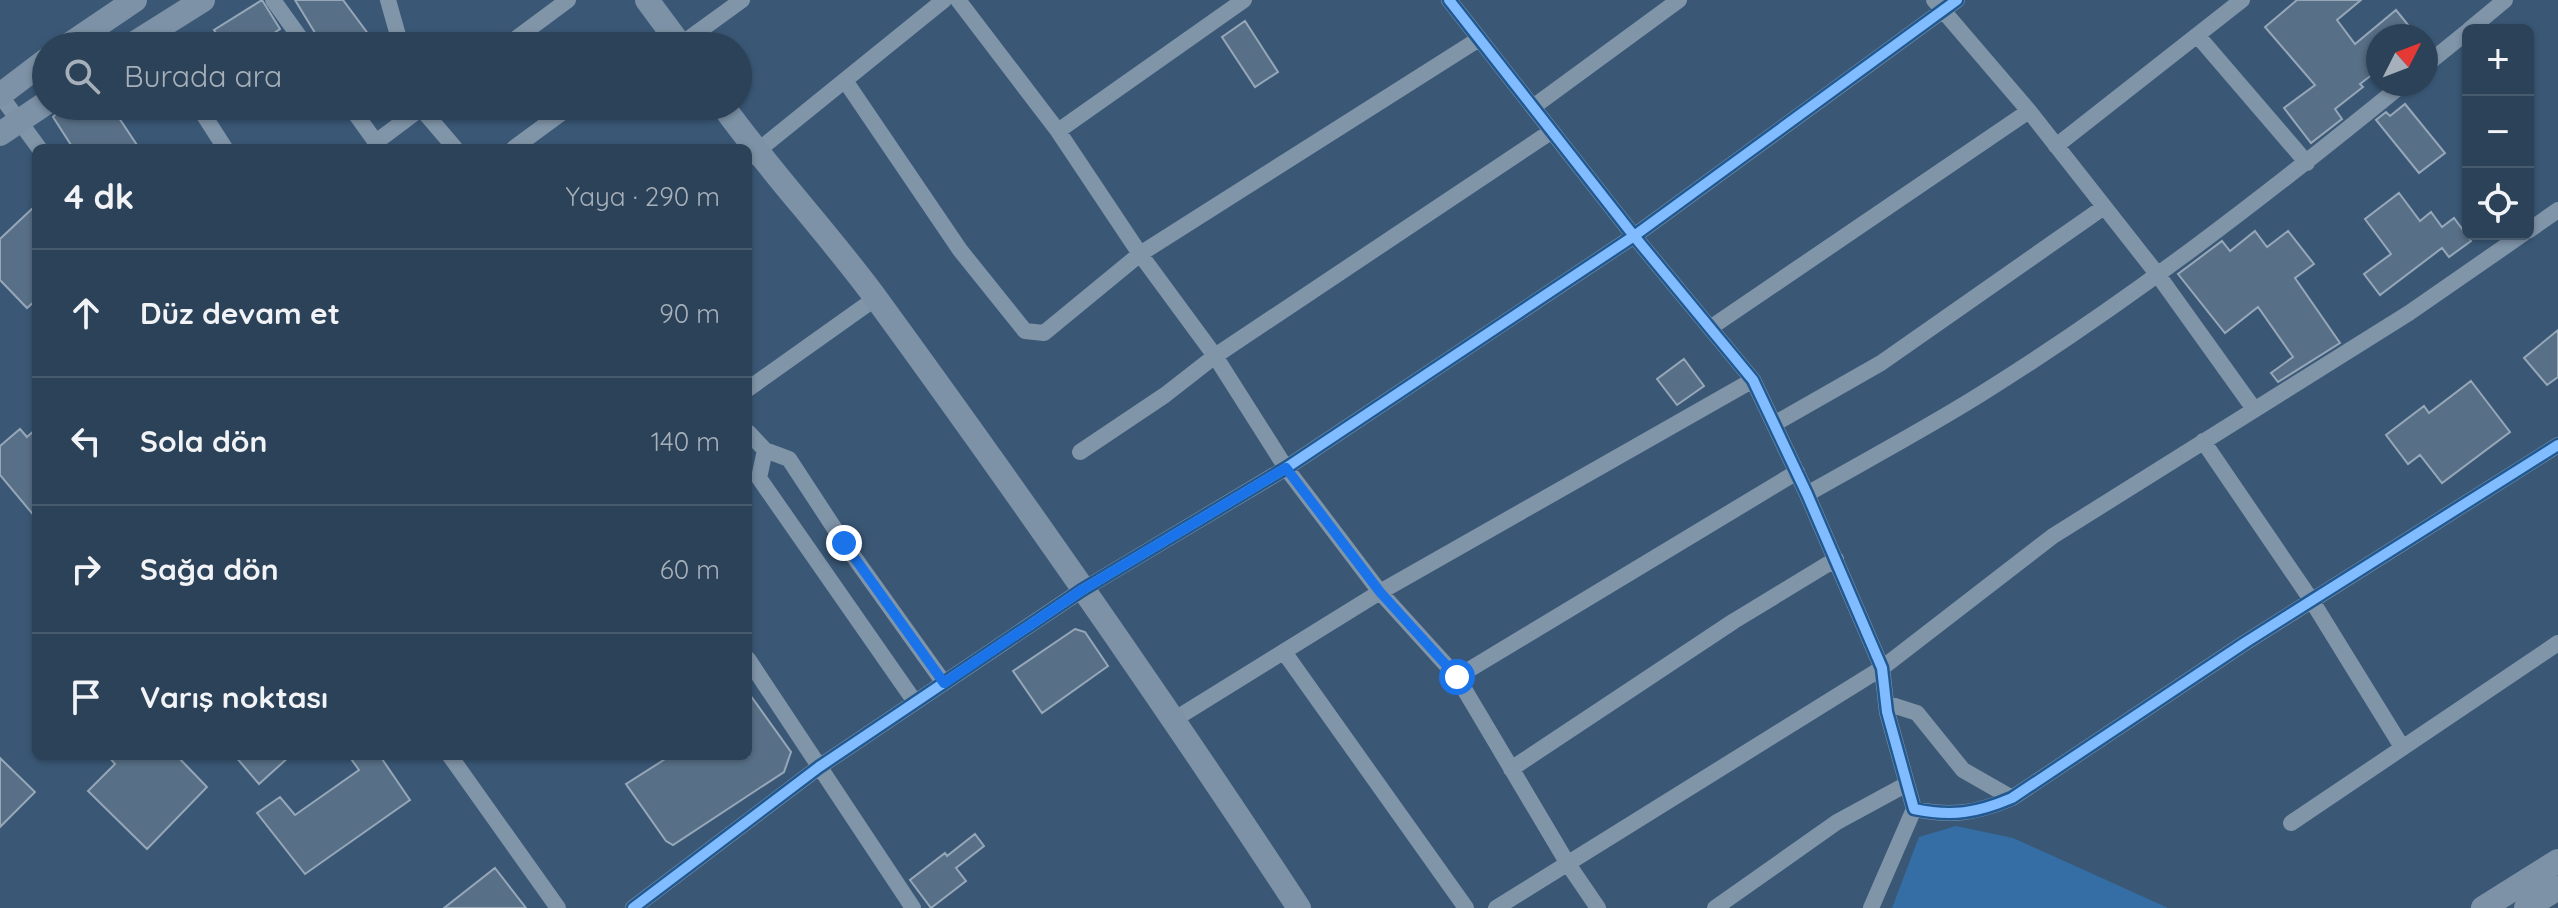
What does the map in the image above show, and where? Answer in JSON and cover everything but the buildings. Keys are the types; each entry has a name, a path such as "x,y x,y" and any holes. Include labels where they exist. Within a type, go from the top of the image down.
{"street":[{"path":"168,32 203,0"},
{"path":"273,0 296,32"},
{"path":"388,0 397,32"},
{"path":"525,32 568,0"},
{"path":"647,0 665,32"},
{"path":"688,32 742,0"},
{"path":"944,0 752,156 876,298 1175,719 1299,908"},
{"path":"958,0 1058,131 1140,254 1215,356 1286,468 1380,592 1457,677 1568,864 1598,908"},
{"path":"1058,131 1244,0"},
{"path":"1472,0 1453,6 1634,236 1753,380 1836,559 1882,668 1886,703 1914,809 1871,908"},
{"path":"1533,107 1679,0"},
{"path":"2056,146 2242,0"},
{"path":"2475,24 2505,0"},
{"path":"86,32 127,2"},
{"path":"633,908 819,767 915,702 1082,590 1286,468 1634,236 1945,3 2158,275 2254,409"},
{"path":"2197,35 2307,163"},
{"path":"2438,55 2462,35"},
{"path":"846,82 960,250 1025,331 1044,333 1140,254 1479,39"},
{"path":"32,71 0,95 36,144"},
{"path":"1807,494 1980,394 2158,275 2307,163 2388,96"},
{"path":"1710,328 2029,111"},
{"path":"0,134 32,112"},
{"path":"207,120 222,144"},
{"path":"360,120 377,144"},
{"path":"379,144 406,120"},
{"path":"432,120 452,144"},
{"path":"519,144 552,120"},
{"path":"731,120 745,144"},
{"path":"1080,452 1165,395 1215,356 1552,131"},
{"path":"1774,424 1881,363 2104,207"},
{"path":"2534,226 2558,210"},
{"path":"1496,908 1882,668 2053,536 2409,313 2514,240"},
{"path":"752,386 876,298"},
{"path":"1175,719 1380,592 1753,380"},
{"path":"752,436 765,450 789,459 844,543 944,683"},
{"path":"2203,441 2312,601 2402,747"},
{"path":"1914,809 1937,814 1982,811 2012,798 2312,601 2558,445"},
{"path":"765,450 759,478 915,702"},
{"path":"1457,677 1797,472"},
{"path":"1511,769 1734,621 1836,559"},
{"path":"2291,823 2558,643"},
{"path":"1284,652 1466,908"},
{"path":"752,665 912,907"},
{"path":"1886,703 1917,713 1963,770 2012,798"},
{"path":"453,760 558,908"},
{"path":"1715,908 1837,822 1907,784"},
{"path":"2483,908 2558,861"},
{"path":"2526,908 2558,888"}],"shaded area":[{"path":"1956,826 2013,838 2168,908 1892,908 1919,837"}],"cycle path":[{"path":"1449,0 1634,236 1753,380 1807,494 1882,668 1887,712 1914,809 1940,813 1964,812 2012,798 2246,642 2558,445"},
{"path":"633,908 819,767 1082,590 1286,468 1634,236 1957,0"}],"route":[{"path":"844,543 944,683 1082,590 1286,468 1380,592 1457,677"}]}
